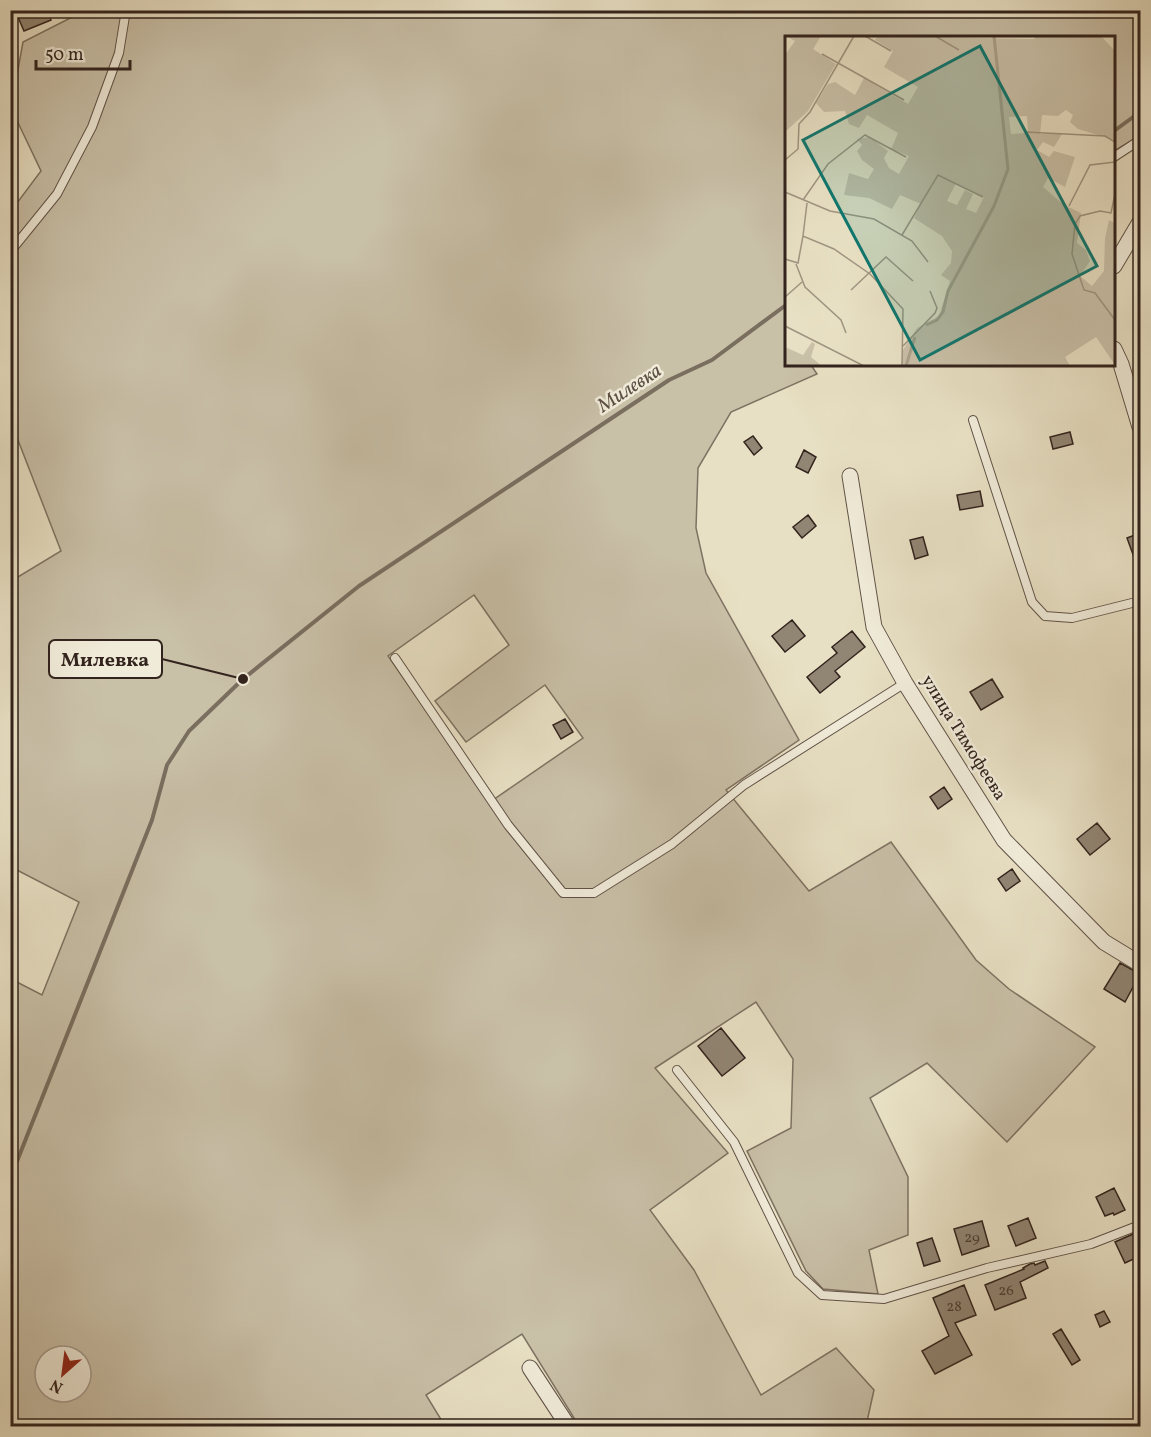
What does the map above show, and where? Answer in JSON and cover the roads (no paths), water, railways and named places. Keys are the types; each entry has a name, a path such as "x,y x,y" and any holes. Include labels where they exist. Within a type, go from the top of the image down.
{"street":[{"path":"1115,263 1140,222"},
{"path":"1115,353 1121,364 1140,427"},
{"name":"улица Тимофеева","path":"849,477 874,627 904,683 1004,840 1104,942 1140,964"},
{"path":"530,1368 568,1426"}],"lane":[{"path":"10,252 57,194 92,128 119,53 126,10"},
{"path":"1115,156 1140,140"},
{"path":"973,420 1032,602 1045,616 1072,618 1140,601"},
{"path":"394,657 508,825 563,893 594,894 672,844 744,785 904,683"},
{"path":"677,1070 734,1142 798,1273 822,1295 884,1299 901,1296 987,1268 1091,1244 1140,1225"}],"waterway":[{"name":"Милевка","path":"1115,130 1140,112"},
{"name":"Милевка","path":"10,1179 152,820 167,765 189,731 243,679 359,586 669,380 712,360 785,306"}],"place":[{"name":"Милевка","path":"243,679"}]}
